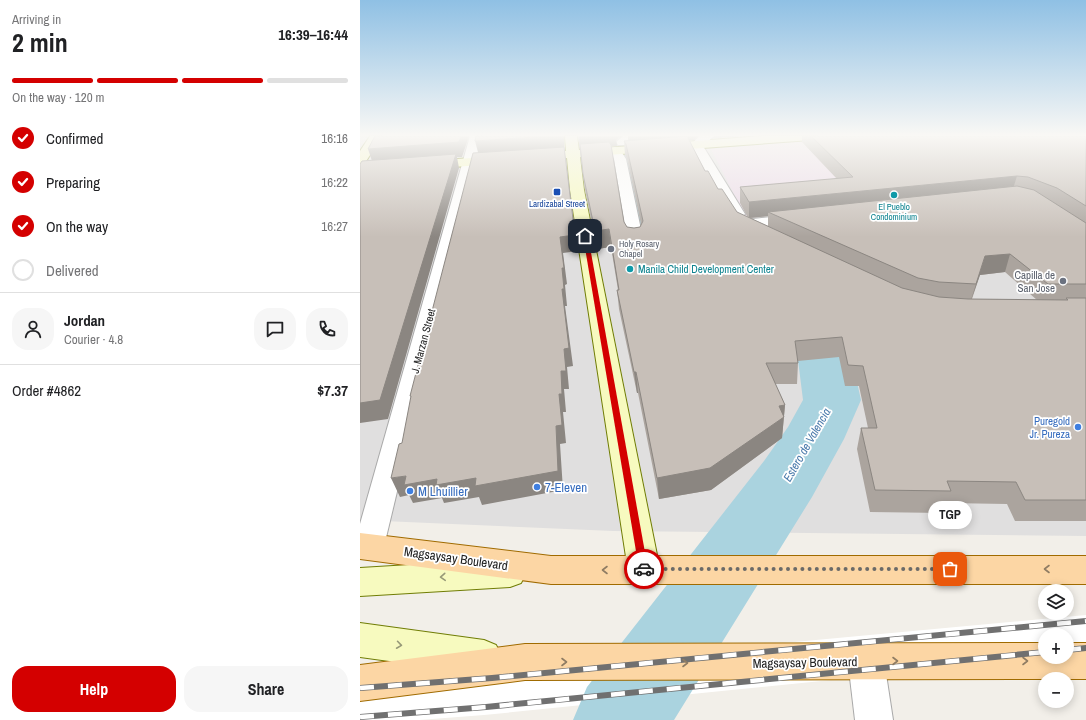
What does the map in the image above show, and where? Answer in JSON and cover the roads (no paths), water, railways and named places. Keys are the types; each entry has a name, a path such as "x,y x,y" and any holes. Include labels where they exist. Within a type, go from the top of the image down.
{"main road":[{"name":"Magsaysay Boulevard","path":"364,546 551,570 1086,570"},
{"name":"Magsaysay Boulevard","path":"360,683 525,662 646,663 1086,660"}],"street":[{"name":"J. Marzan Street","path":"364,546 468,170"},
{"path":"575,170 577,190 656,570"},
{"path":"622,170 635,239"},
{"path":"710,170 743,225 772,238"},
{"path":"743,225 814,217"},
{"name":"Magsaysay Boulevard","path":"362,582 551,570"},
{"name":"Magsaysay Boulevard","path":"360,640 525,662"},
{"path":"866,661 874,720"}],"waterway":[{"name":"Estero de Valencia","path":"630,170 637,210 651,254 674,267"},
{"name":"Estero de Valencia","path":"620,720 788,479 813,439 832,400 823,347 785,315 772,310"}],"railway":[{"path":"360,688 492,678 1086,621"},
{"path":"1074,649 1086,648"},
{"path":"360,717 486,707 1038,653"}],"place":[{"name":"Lardizabal Street","path":"557,192"},
{"name":"El Pueblo Condominium","path":"894,195"},
{"name":"Holy Rosary Chapel","path":"611,249"},
{"name":"Manila Child Development Center","path":"630,269"},
{"name":"Capilla de San Jose","path":"1063,281"},
{"name":"Puregold Jr. Pureza","path":"1078,427"},
{"name":"7-Eleven","path":"537,487"},
{"name":"M Lhuillier","path":"410,491"},
{"name":"TGP","path":"950,569"}]}
